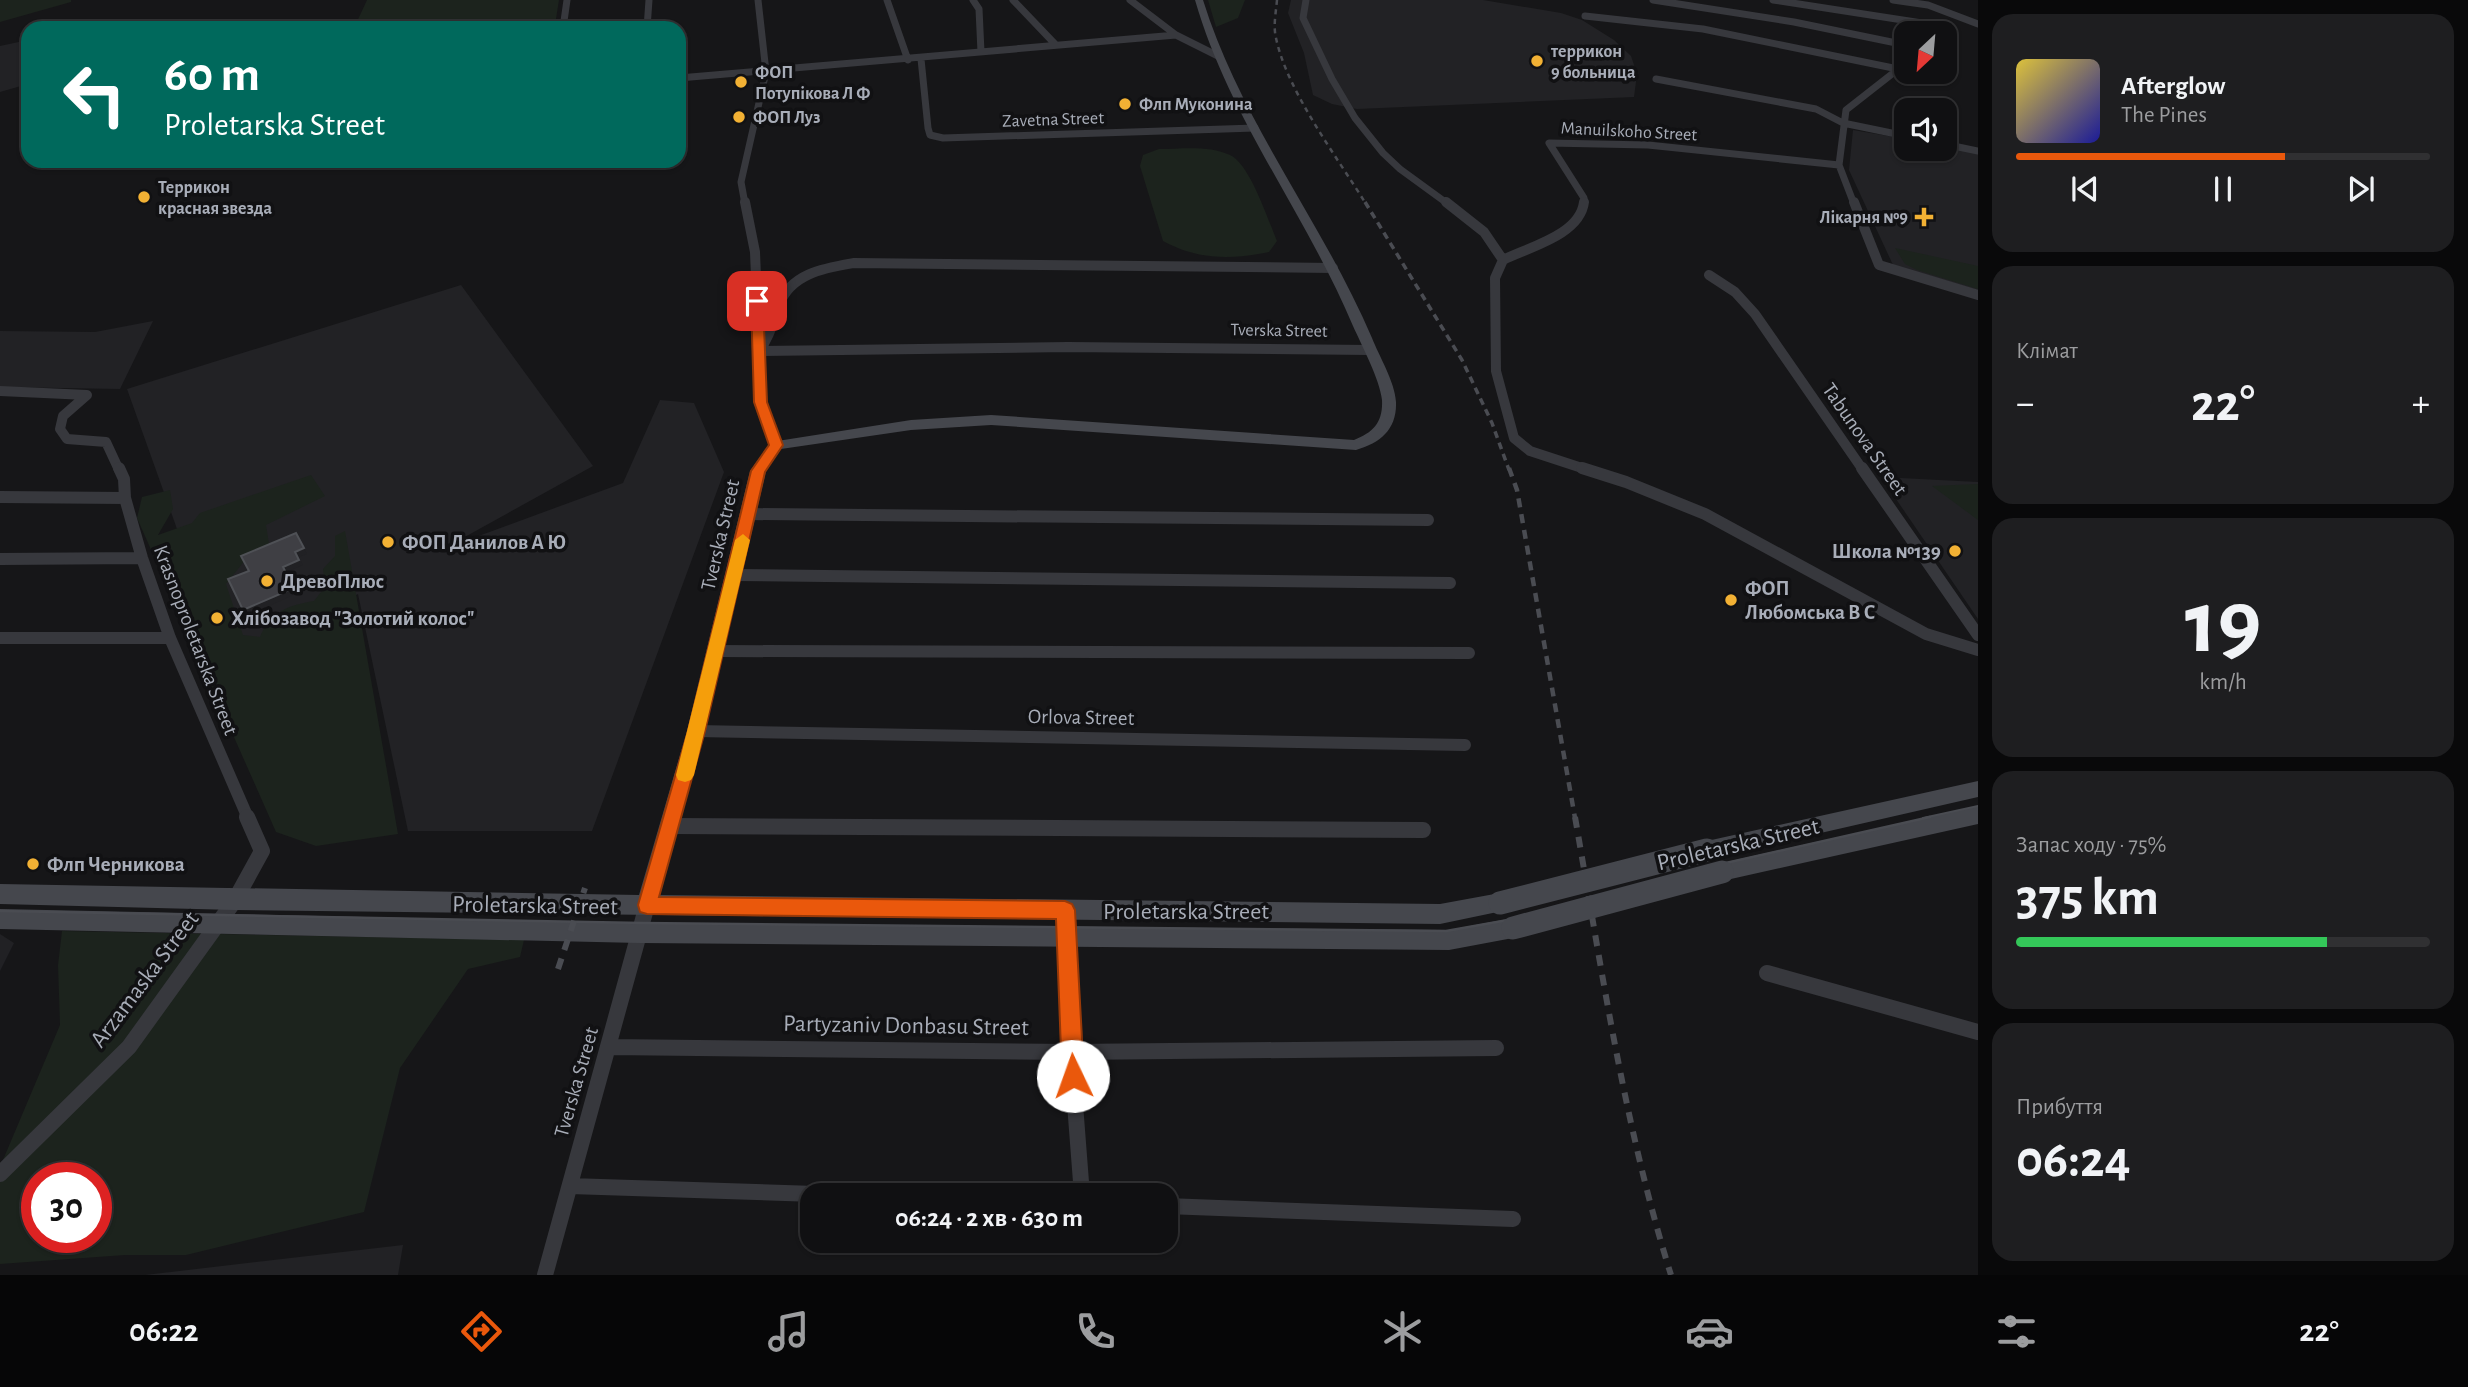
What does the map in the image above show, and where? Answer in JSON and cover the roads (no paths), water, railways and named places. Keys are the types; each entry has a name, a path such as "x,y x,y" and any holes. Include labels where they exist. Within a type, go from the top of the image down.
{"main road":[{"name":"Tverska Street","path":"647,905 696,731 758,471 776,445 911,425 991,420 1356,445 1379,436 1390,420 1390,398 1333,268 1218,56 1207,31 1199,0"},
{"name":"Proletarska Street","path":"0,894 235,900 1440,914 1500,903 1707,850 1978,789"},
{"name":"Proletarska Street","path":"0,919 216,926 640,933 1449,940 1513,928 1722,872 1978,815"}],"street":[{"path":"564,21 567,0"},
{"path":"648,21 649,0"},
{"path":"758,0 766,72 741,182 755,252 761,402 776,445"},
{"path":"887,0 908,60"},
{"path":"973,0 979,9 981,52"},
{"path":"1013,0 1055,44"},
{"path":"1130,0 1176,35 1218,56"},
{"path":"1138,8 1140,0"},
{"path":"1306,0 1303,18 1355,121 1400,169 1486,233 1497,246 1503,260 1495,278 1496,371 1514,438 1530,451 1626,482 1705,514 1926,634 1978,650"},
{"path":"1653,0 1794,22 1894,43"},
{"path":"1773,0 1909,21"},
{"path":"1893,0 1925,3 1978,24"},
{"path":"1925,3 1933,21"},
{"path":"1584,16 1629,18 1762,40 1894,68"},
{"path":"686,78 1176,35"},
{"name":"Zavetna Street","path":"921,59 928,128 930,135 943,138 1255,128"},
{"path":"1894,72 1846,110 1839,165 1879,265 1978,295"},
{"path":"1656,79 1816,109 1843,123 1894,134"},
{"name":"Manuilskoho Street","path":"1503,260 1563,229 1579,218 1583,211 1584,198 1549,143 1648,145 1839,165"},
{"path":"1957,147 1978,151"},
{"path":"759,351 769,339 787,291 817,271 854,263 1333,268"},
{"name":"Tabunova Street","path":"1709,275 1735,292 1755,314 1978,635"},
{"name":"Tverska Street","path":"759,351 1068,347 1370,350"},
{"name":"Krasnoproletarska Street","path":"0,391 87,395 63,416 61,429 66,439 106,442 124,479 125,498 142,558 170,639 262,851 235,900"},
{"path":"0,497 125,498"},
{"path":"749,514 1429,520"},
{"path":"0,559 142,558"},
{"path":"734,575 1450,583"},
{"path":"0,638 170,639"},
{"path":"716,651 1469,653"},
{"name":"Orlova Street","path":"696,731 1465,746"},
{"path":"671,826 1423,830"},
{"name":"Arzamaska Street","path":"0,1174 130,1046 235,900"},
{"name":"Tverska Street","path":"545,1275 647,905"},
{"path":"1065,910 1071,1052 1081,1183"},
{"path":"1767,973 1978,1032"},
{"name":"Partyzaniv Donbasu Street","path":"610,1047 1071,1052 1496,1048"},
{"path":"570,1186 800,1194"},
{"path":"1178,1206 1513,1219"}],"tram line":[{"path":"1923,818 1978,806"},
{"path":"0,911 642,923 1446,931 1508,920 1717,865 1930,817"}],"railway":[{"path":"1277,0 1275,33 1291,80 1314,123 1366,204"},
{"path":"1365,202 1462,360 1492,423 1509,470"},
{"path":"1509,468 1517,490 1575,818"},
{"path":"1575,817 1627,1105 1654,1219 1671,1275"},
{"path":"558,969 585,888"}],"place":[{"name":"террикон 9 больница","path":"1537,61"},
{"name":"ФОП Потупікова Л Ф","path":"741,82"},
{"name":"Флп Муконина","path":"1125,104"},
{"name":"ФОП Луз","path":"739,117"},
{"name":"Террикон красная звезда","path":"144,197"},
{"name":"Лікарня №9","path":"1924,217"},
{"name":"ФОП Данилов А Ю","path":"388,542"},
{"name":"Школа №139","path":"1955,551"},
{"name":"ДревоПлюс","path":"267,581"},
{"name":"ФОП Любомська В С","path":"1731,600"},
{"name":"Хлібозавод \"Золотий колос\"","path":"217,618"},
{"name":"Флп Черникова","path":"33,864"}]}
